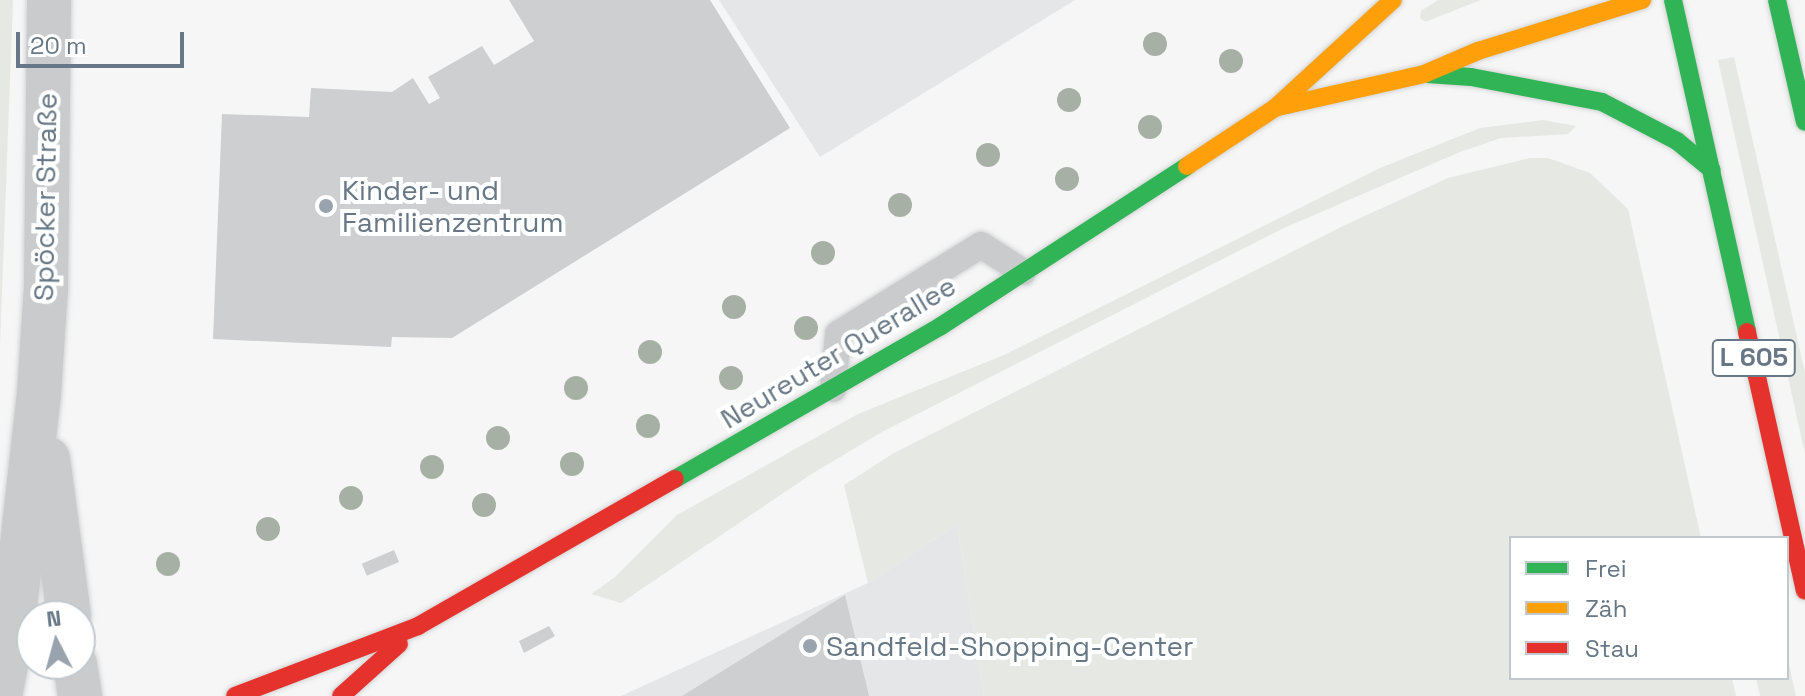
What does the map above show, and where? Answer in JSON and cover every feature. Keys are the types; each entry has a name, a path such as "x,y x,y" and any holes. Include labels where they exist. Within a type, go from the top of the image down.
{"street":[{"name":"Spöcker Straße","path":"0,696 12,634 39,393 46,288 49,0"},
{"name":"Neureuter Querallee","path":"235,696 418,626 833,389 1023,272 1275,108 1393,0"},
{"name":"Neureuter Querallee","path":"1275,108 1424,74 1478,51 1642,0"},
{"name":"L 605","path":"1673,0 1805,591"},
{"path":"1777,0 1805,122"},
{"path":"1424,74 1471,77 1602,102 1677,141 1712,170"},
{"name":"Spöcker Straße","path":"39,393 67,600"},
{"name":"Neureuter Querallee","path":"341,696 418,626"}],"lane":[{"path":"833,389 838,334 942,269 981,245 1023,272"}],"shaded area":[{"path":"0,0 13,0 0,345"},
{"path":"719,0 1075,0 820,157"},
{"path":"1438,0 1481,0 1425,22 1420,18 1421,11"},
{"path":"1734,57 1805,373 1805,454 1718,60"},
{"path":"1543,120 1576,126 1568,134 1501,138 1460,152 1284,228 882,432 810,475 621,603 591,594 614,578 677,515 858,414 1004,355 1380,168 1480,128"},
{"path":"1530,158 1548,158 1590,173 1628,209 1701,536 1509,536 1509,680 1732,680 1736,696 984,696 957,524 868,583 844,485 894,453 1345,225 1448,178"},
{"path":"957,524 984,696 621,696 868,583"},
{"path":"1789,665 1796,696 1760,696 1756,680 1789,680"}],"building":[{"path":"509,0 710,0 790,128 452,338 392,337 391,347 213,339 222,114 309,117 311,88 392,92 413,78 429,104 440,98 428,77 482,46 494,65 534,41"},
{"path":"394,550 399,562 367,576 362,564"},
{"name":"Sandfeld-Shopping-Center","path":"845,595 869,696 682,696"},
{"path":"549,626 555,636 524,653 519,641"}],"traffic: fast":[{"path":"1673,0 1747,332"},
{"path":"1777,0 1805,122"},
{"path":"1427,74 1471,77 1602,102 1677,141 1712,170"},
{"path":"675,479 941,326 1187,166"}],"traffic: slow":[{"path":"1187,166 1275,108 1393,0"},
{"path":"1278,107 1424,74 1478,51 1642,0"}],"traffic: jam":[{"path":"1747,332 1805,591"},
{"path":"235,696 418,626 675,479"},
{"path":"341,696 399,644"}],"place":[{"name":"Kinder- und Familienzentrum","path":"326,206"},
{"name":"Sandfeld-Shopping-Center","path":"810,646"}]}
